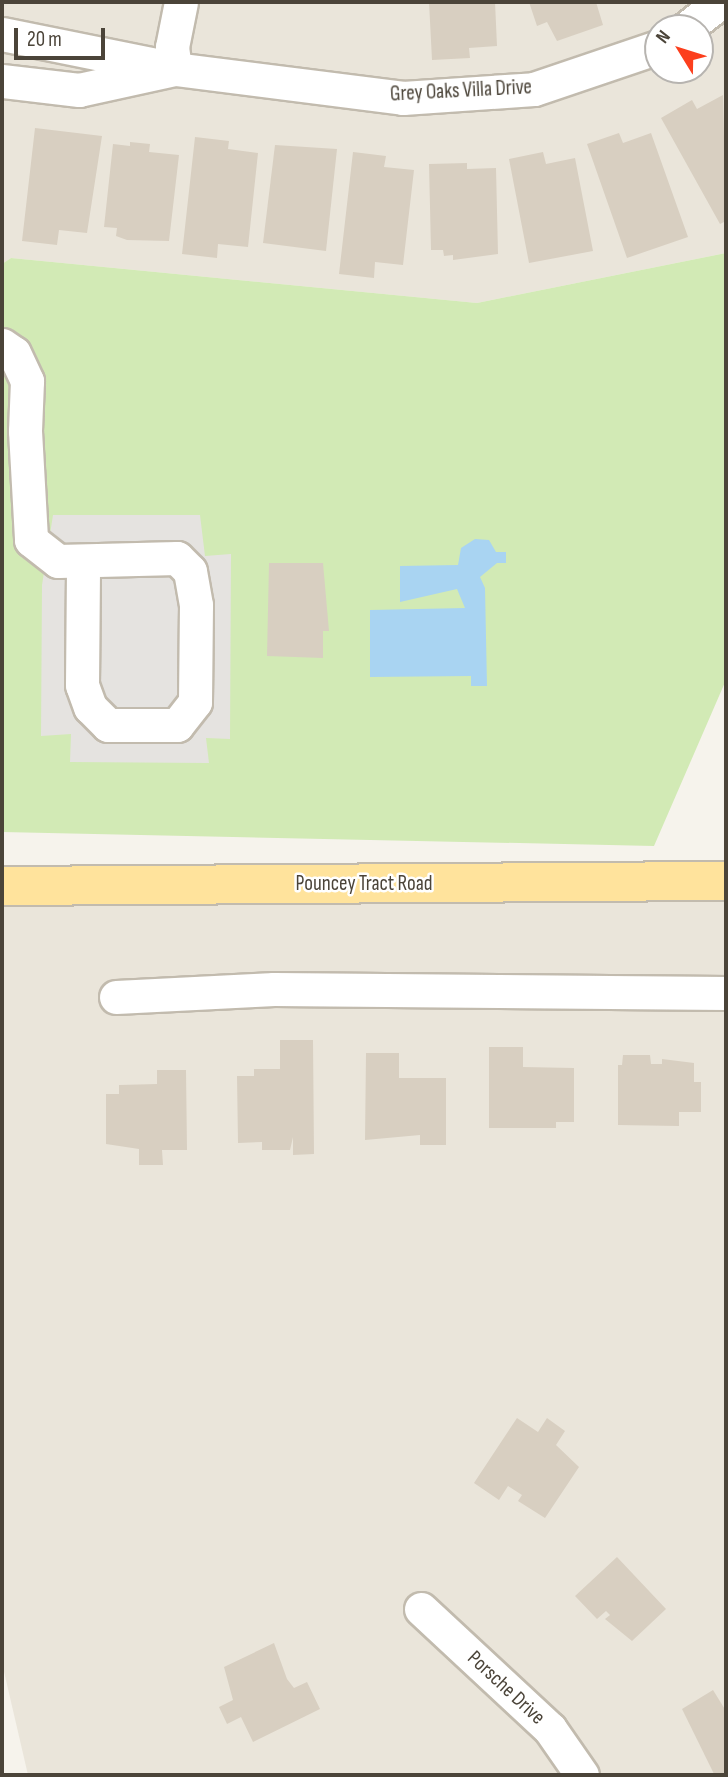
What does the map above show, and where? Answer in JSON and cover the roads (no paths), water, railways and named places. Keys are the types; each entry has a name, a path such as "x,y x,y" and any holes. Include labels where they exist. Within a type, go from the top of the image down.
{"main road":[{"name":"Pouncey Tract Road","path":"2,886 726,881"}],"street":[{"path":"175,69 172,47 181,2"},
{"path":"705,14 720,2"},
{"name":"Grey Oaks Villa Drive","path":"2,34 175,69 403,98 534,89 644,52"},
{"name":"Grey Oaks Villa Drive","path":"2,81 79,90 175,69"},
{"path":"2,345 14,353 27,381 25,431 31,540 58,561 177,558 190,571 195,605 195,702 177,725 108,725 90,707 82,685 83,561"},
{"path":"116,997 274,989 726,993"},
{"name":"Porsche Drive","path":"421,1609 550,1729 582,1775"}],"water":[{"path":"475,539 489,540 496,552 506,552 506,563 497,563 480,577 485,588 487,686 471,686 471,676 370,677 370,610 465,608 457,589 400,602 400,566 458,565 461,548"}]}
